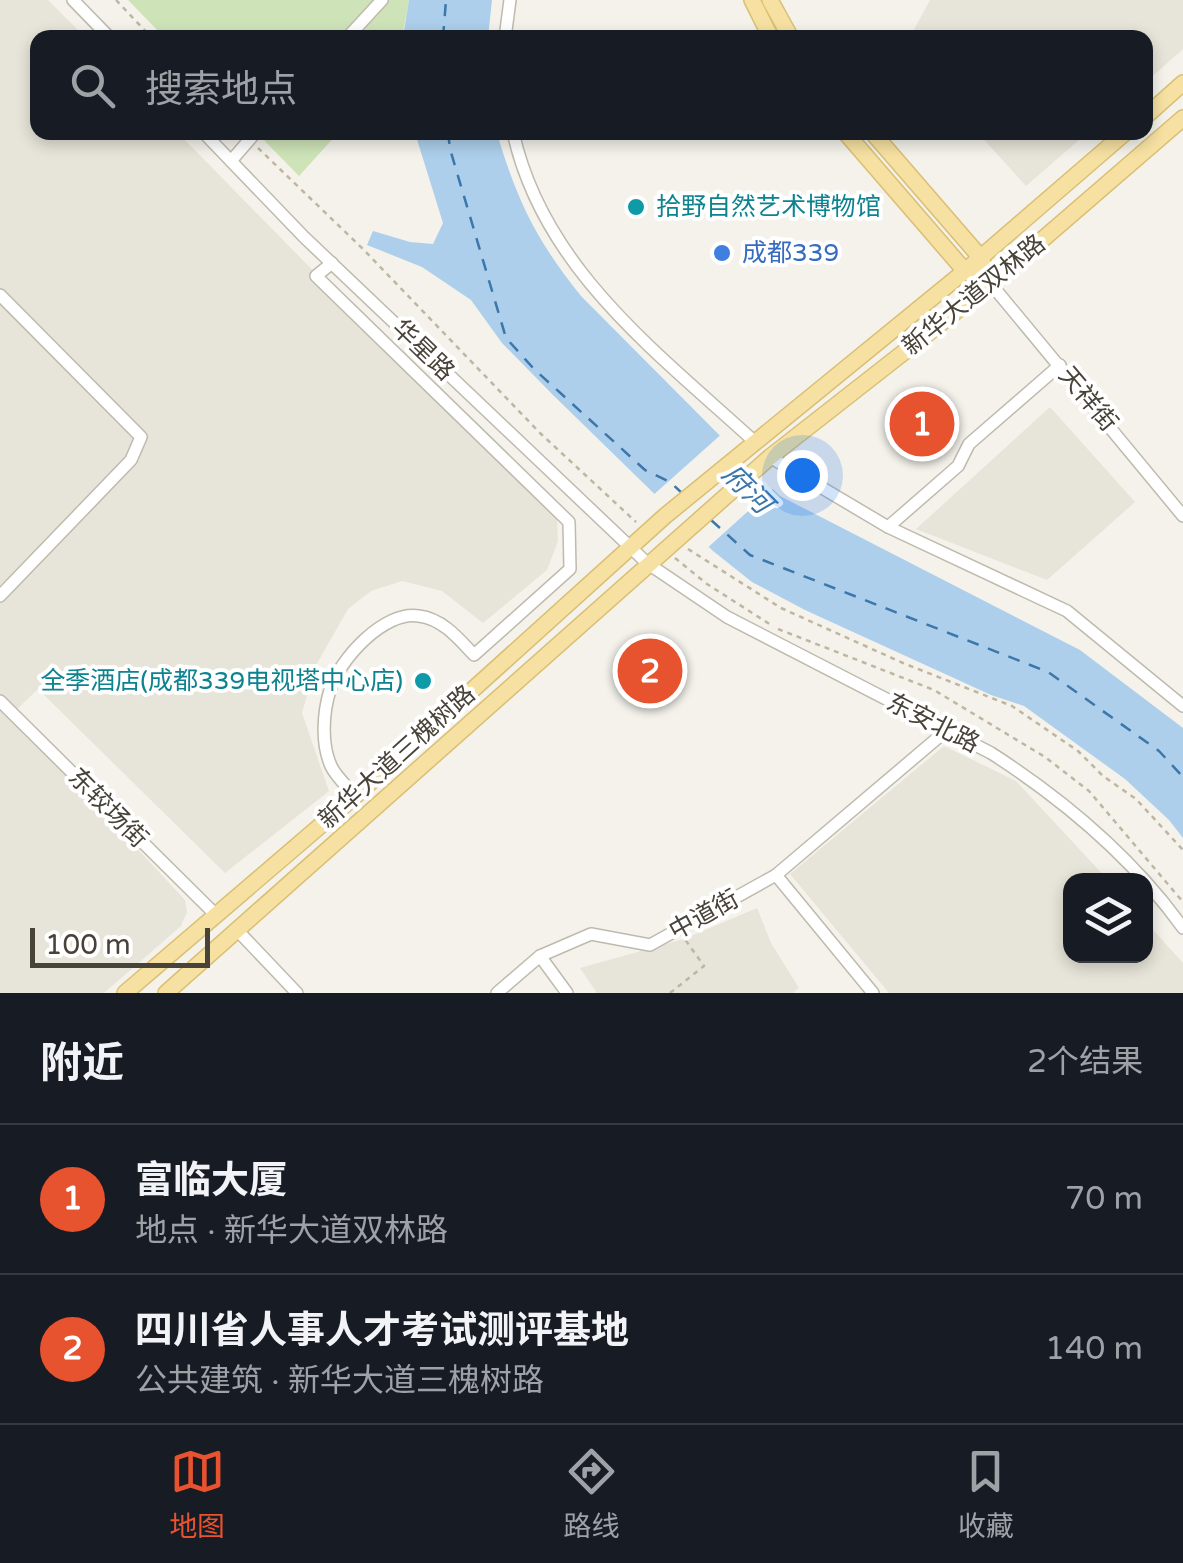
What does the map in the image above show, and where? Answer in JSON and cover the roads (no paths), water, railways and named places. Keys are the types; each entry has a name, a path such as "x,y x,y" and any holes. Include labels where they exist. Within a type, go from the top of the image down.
{"main road":[{"path":"752,0 768,30"},
{"path":"770,0 787,30"},
{"path":"1153,110 1183,83"},
{"name":"新华大道双林路","path":"679,536 765,461 990,284 1183,118"},
{"path":"852,140 965,271 990,284"},
{"path":"879,140 980,258 990,284"},
{"name":"新华大道双林路","path":"665,516 965,271 1117,140"},
{"name":"新华大道三槐树路","path":"125,993 356,796 665,516"},
{"name":"新华大道三槐树路","path":"166,993 679,536"}],"street":[{"path":"73,0 102,30"},
{"path":"354,30 382,0"},
{"path":"506,30 510,0"},
{"name":"华星路","path":"211,140 332,264 647,563"},
{"path":"231,161 249,140"},
{"path":"515,140 531,193 572,264 596,294 750,447"},
{"path":"332,264 316,276 569,522 570,569 474,656 451,630 418,615 386,622 358,645 330,688 323,729 331,767 356,796"},
{"name":"天祥街","path":"990,284 1182,511"},
{"path":"0,295 141,436 131,460 0,596"},
{"path":"888,527 958,466 969,444 1060,365"},
{"path":"765,461 888,527 1067,611 1183,706"},
{"name":"东安北路","path":"647,563 727,617 947,730 1027,776 1152,885 1183,928"},
{"name":"东较场街","path":"0,701 216,915"},
{"name":"中道街","path":"497,993 540,956 591,934 650,945 776,875 947,730"},
{"path":"776,875 873,993"},
{"path":"238,931 297,993"},
{"path":"540,956 567,993"}],"water":[{"path":"409,0 492,0 489,30 404,30"},
{"name":"府河","path":"417,140 499,140 530,219 581,296 780,496 1080,650 1183,728 1183,838 1125,779 1024,706 991,695 805,610 752,582 713,551 502,343 471,300 422,267 367,245 373,231 433,244 443,223"}],"place":[{"name":"拾野自然艺术博物馆","path":"636,207"},
{"name":"成都339","path":"722,253"},
{"name":"富临大厦","path":"922,424"},
{"name":"四川省人事人才考试测评基地","path":"650,671"},
{"name":"全季酒店(成都339电视塔中心店)","path":"423,681"}]}
